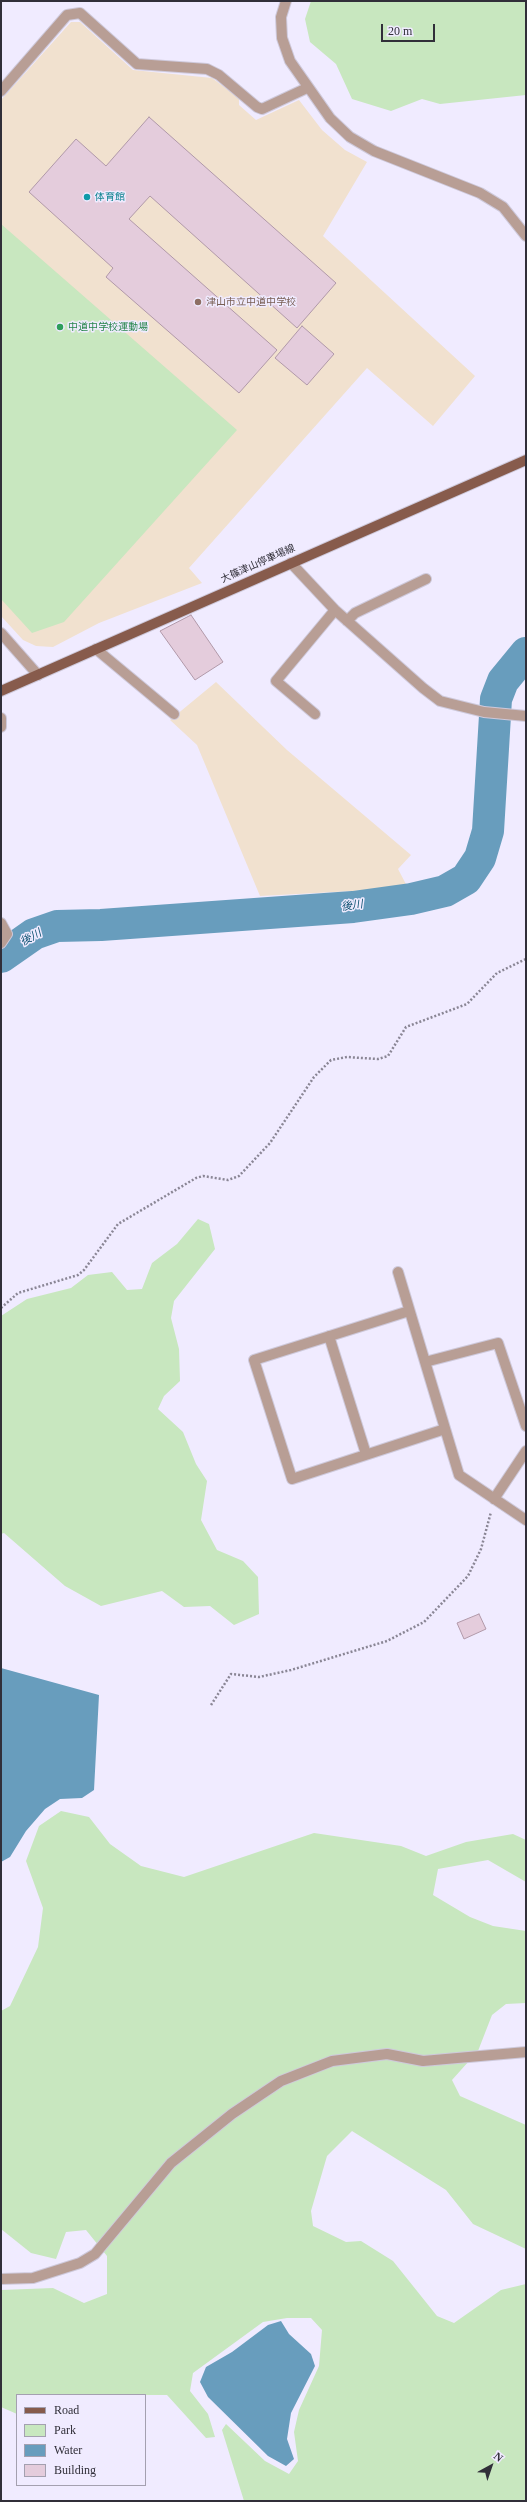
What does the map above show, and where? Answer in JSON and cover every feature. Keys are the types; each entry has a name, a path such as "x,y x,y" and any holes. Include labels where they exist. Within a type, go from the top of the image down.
{"main road":[{"name":"大篠津山停車場線","path":"1,691 526,460"}],"street":[{"path":"286,1 281,17 282,38 290,61 307,88 330,118 350,137 374,151 480,193 503,207 526,236"},
{"path":"1,91 67,16 80,13 137,64 206,69 220,75 257,107 262,109 307,88"},
{"path":"291,563 334,610 440,701 484,712 526,716"},
{"path":"347,621 355,613 426,579"},
{"path":"315,714 276,681 334,610"},
{"path":"1,633 38,675"},
{"path":"96,649 174,714"},
{"path":"1,718 1,727"},
{"path":"1,923 7,934 1,943"},
{"path":"398,1272 459,1475 526,1520"},
{"path":"409,1311 254,1360 292,1479 445,1429"},
{"path":"329,1336 366,1454"},
{"path":"424,1362 498,1343 526,1426"},
{"path":"494,1499 526,1450"},
{"path":"1,2279 33,2278 80,2263 95,2254 171,2163 232,2114 281,2081 332,2062 387,2054 423,2061 526,2052"}],"path":[{"path":"1,1308 18,1293 78,1275 84,1270 118,1224 189,1182 203,1176 228,1180 239,1176 270,1143 314,1077 331,1060 347,1058 378,1059 388,1056 406,1027 467,1004 497,973 526,959"},
{"path":"211,1705 231,1674 259,1677 291,1670 387,1641 424,1622 468,1576 481,1549 494,1499"}],"shaded area":[{"name":"津山市立中道中学校","path":"71,22 80,22 133,70 212,78 239,98 239,105 256,120 299,100 322,130 345,150 367,162 323,236 475,376 433,426 367,368 189,568 202,583 99,623 53,647 36,646 23,640 1,616 1,100"},
{"path":"216,682 287,750 411,855 398,869 408,888 260,896 197,745 170,720"}],"green space":[{"path":"311,1 526,1 526,95 440,104 422,99 391,111 352,99 336,64 310,42 305,19"},
{"name":"中道中学校運動場","path":"1,224 237,430 64,622 32,633 1,599"},
{"path":"198,1219 209,1224 215,1249 174,1301 171,1318 179,1349 180,1381 164,1396 158,1409 183,1432 196,1464 207,1481 201,1520 217,1550 243,1561 258,1577 259,1614 234,1625 210,1606 184,1607 162,1591 101,1606 65,1586 4,1533 1,1534 1,1316 27,1299 71,1288 88,1275 112,1272 127,1290 142,1289 152,1263 177,1244"},
{"path":"61,1811 89,1817 110,1844 141,1866 184,1877 314,1833 401,1846 426,1856 466,1842 513,1834 526,1840 526,1882 488,1860 438,1869 433,1895 470,1917 493,1926 526,1931 526,2003 506,2004 492,2015 478,2051 452,2080 460,2096 526,2125 526,2249 473,2224 446,2190 352,2131 327,2156 311,2211 313,2226 346,2242 361,2241 393,2261 437,2316 454,2323 501,2290 526,2284 526,2501 244,2501 222,2430 226,2424 265,2461 289,2474 298,2461 294,2432 299,2410 319,2366 322,2330 311,2318 287,2318 263,2322 193,2373 190,2391 208,2414 215,2437 206,2438 167,2395 16,2394 16,2414 1,2407 1,2290 53,2288 84,2303 107,2294 107,2256 86,2230 66,2232 56,2259 31,2253 1,2229 1,2011 10,2006 38,1947 43,1908 26,1861 39,1826"}],"water":[{"path":"1,1668 99,1695 94,1790 82,1798 60,1799 45,1809 26,1831 10,1857 1,1862"},
{"path":"281,2321 289,2334 311,2354 315,2366 291,2413 287,2439 294,2459 286,2466 268,2456 208,2397 200,2382 206,2367 232,2352 268,2325"}],"building":[{"path":"149,117 336,283 297,328 150,196 129,219 277,350 239,393 106,277 113,268 29,192 76,139 106,166"},
{"path":"302,326 334,354 307,385 275,358"},
{"path":"191,615 223,662 195,680 160,631"},
{"path":"479,1614 486,1629 464,1639 457,1623"}],"waterway":[{"name":"後川","path":"1,957 34,934 57,926 101,925 353,907 411,899 445,891 466,879 480,858 488,831 496,699 503,681 526,653"}],"place":[{"name":"体育館","path":"87,197"},
{"name":"津山市立中道中学校","path":"198,302"},
{"name":"中道中学校運動場","path":"60,327"}]}
